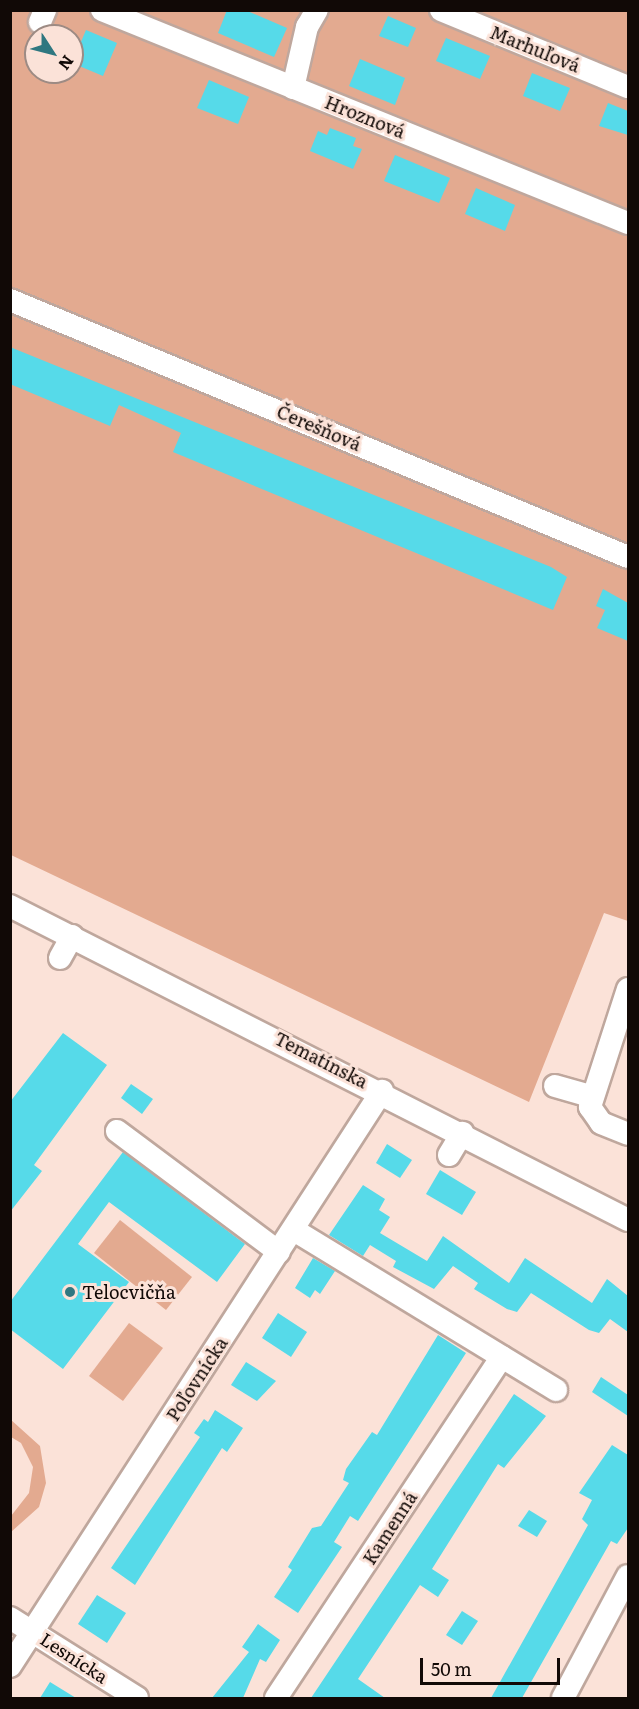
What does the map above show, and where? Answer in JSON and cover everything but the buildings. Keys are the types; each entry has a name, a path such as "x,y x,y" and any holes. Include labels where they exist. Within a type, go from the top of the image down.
{"street":[{"name":"Hroznová","path":"102,10 628,223"},
{"path":"293,88 307,27 317,10"},
{"name":"Marhuľová","path":"441,10 628,87"},
{"name":"Čerešňová","path":"10,300 628,557"},
{"name":"Tematínska","path":"10,906 382,1091 628,1220"},
{"path":"60,958 72,936"},
{"path":"627,1126 601,1123 590,1107 591,1095 628,989"},
{"path":"555,1086 591,1095"},
{"name":"Poľovnícka","path":"10,1666 382,1091"},
{"path":"117,1131 279,1252"},
{"path":"449,1155 462,1133"},
{"path":"294,1230 452,1330 455,1326 556,1390"},
{"name":"Kamenná","path":"276,1698 502,1357"},
{"path":"563,1698 628,1576"},
{"name":"Lesnícka","path":"10,1618 138,1698"}],"shaded area":[{"path":"10,11 628,11 628,921 604,913 529,1102 11,855"},
{"path":"120,1220 192,1277 166,1310 94,1253"},
{"path":"129,1323 163,1348 123,1401 89,1376"},
{"path":"10,1419 40,1446 46,1483 39,1507 11,1532 11,1516 29,1493 33,1467 21,1443 11,1437"}],"place":[{"name":"Telocvičňa","path":"70,1292"}]}
